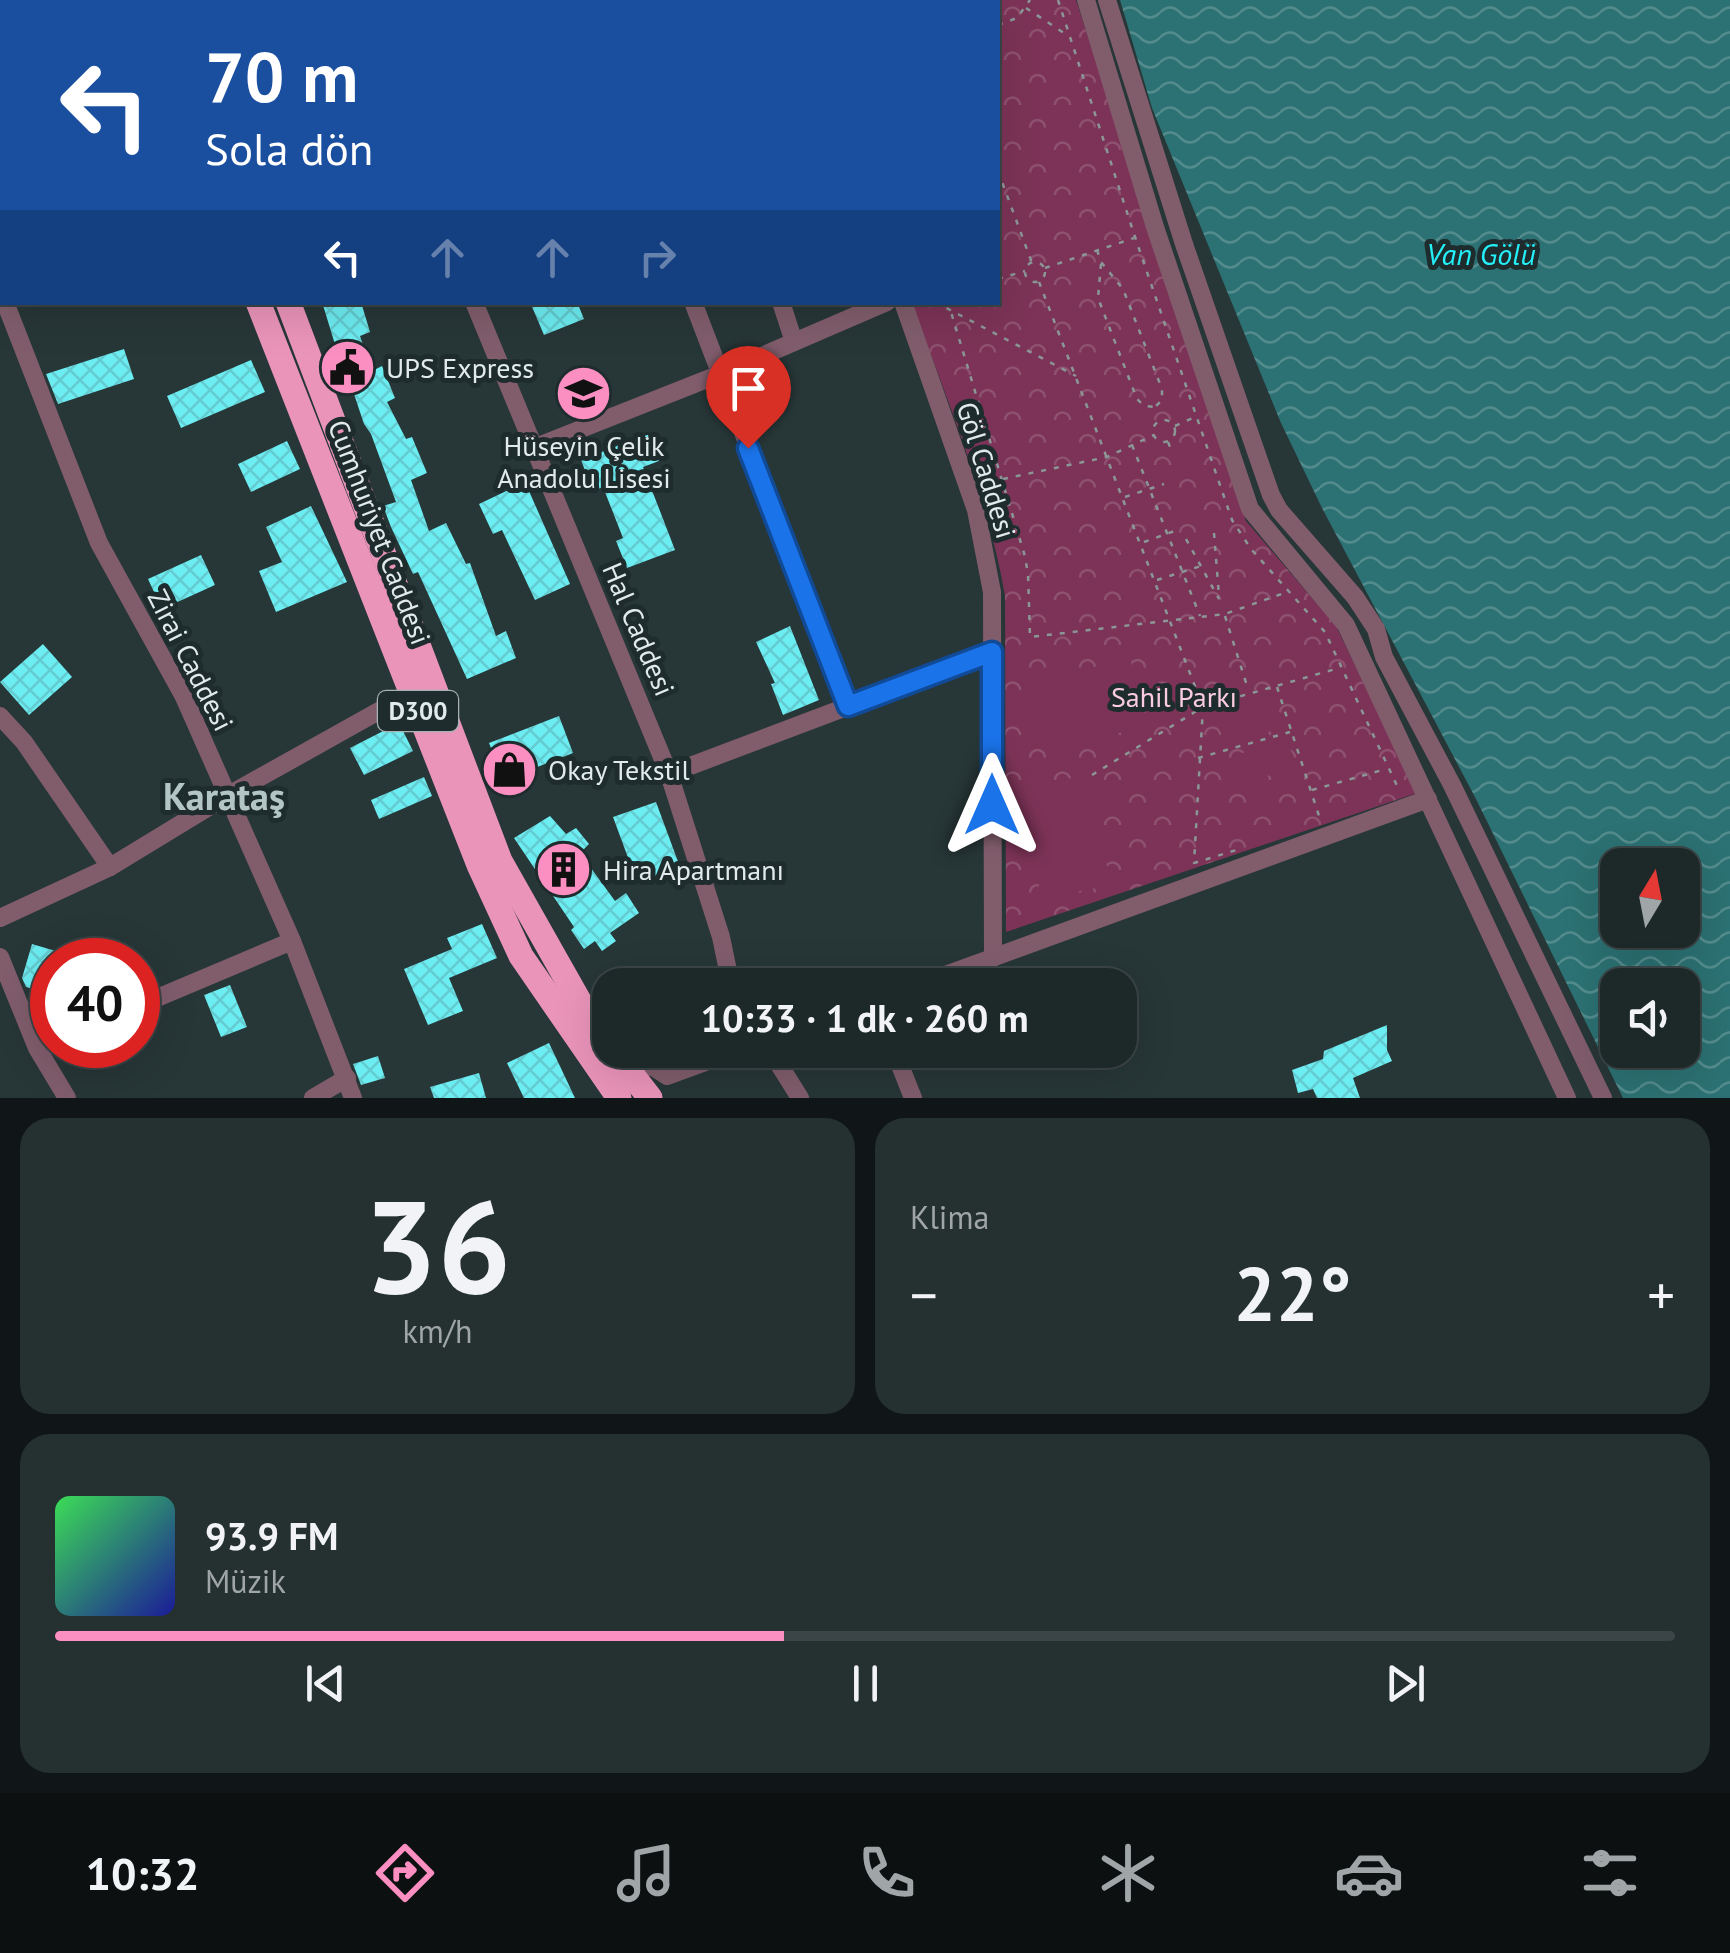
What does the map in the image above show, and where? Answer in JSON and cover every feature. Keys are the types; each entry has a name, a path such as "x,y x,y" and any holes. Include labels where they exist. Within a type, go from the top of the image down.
{"highway":[{"name":"Cumhuriyet Caddesi","path":"259,305 479,865 521,956 638,1081"},
{"name":"Cumhuriyet Caddesi","path":"289,305 500,861 592,1022"}],"street":[{"path":"1086,0 1155,227 1250,509 1346,624 1567,1098"},
{"path":"1107,0 1190,261 1271,495 1279,510 1355,597 1376,629 1384,658 1452,785 1603,1098"},
{"name":"Zirai Caddesi","path":"6,305 99,543 184,697 292,941 353,1098"},
{"name":"Hal Caddesi","path":"475,305 669,774 727,968"},
{"path":"693,305 848,706"},
{"path":"782,305 794,342"},
{"path":"533,448 880,305"},
{"name":"Göl Caddesi","path":"904,305 976,510 992,592 992,958"},
{"path":"669,774 992,652"},
{"path":"0,918 110,867 225,797 411,693"},
{"path":"0,716 24,742 110,867"},
{"path":"965,968 1428,799"},
{"path":"160,997 292,941"},
{"path":"0,956 30,1015"},
{"path":"55,1068 67,1098"},
{"path":"638,1081 688,1068"},
{"path":"781,1068 800,1098"},
{"path":"901,1068 912,1098"},
{"path":"313,1098 347,1078"}],"path":[{"path":"1000,24 1017,18 1030,0"},
{"path":"1026,8 1068,36"},
{"path":"1000,176 1032,262"},
{"path":"1045,268 1134,238"},
{"path":"1097,250 1101,262 1123,289 1162,388 1162,400 1155,406 1144,406 1137,399 1098,298 1101,262"},
{"path":"1032,262 1045,268 1046,275 1039,282"},
{"path":"1000,279 1025,270 1032,262"},
{"path":"1025,270 1029,280 1039,282"},
{"path":"1039,282 1203,706 1194,864 1249,846"},
{"path":"940,305 1076,376"},
{"path":"954,305 951,312 1028,573 1030,637 1225,614 1288,592"},
{"path":"1155,406 1160,420"},
{"path":"1173,426 1195,417"},
{"path":"1160,420 1173,426 1174,435 1168,440 1158,440 1154,435 1153,428 1160,420"},
{"path":"1003,479 1107,457 1154,435"},
{"path":"1168,440 1172,452"},
{"path":"1132,445 1200,617"},
{"path":"1123,497 1164,484"},
{"path":"1141,543 1180,529"},
{"path":"1186,539 1219,599 1214,533"},
{"path":"1156,581 1201,566"},
{"path":"1225,614 1249,692"},
{"path":"1092,775 1203,706 1341,668 1408,808"},
{"path":"1276,686 1326,836"},
{"path":"1198,758 1292,732"},
{"path":"1311,790 1389,768"}],"green space":[{"name":"Sahil Parkı","path":"1000,0 1076,0 1246,521 1336,626 1417,793 1006,932 1005,596 988,521 913,305 1000,305"},
{"path":"1131,661 1142,729 1031,747 1020,679"},
{"path":"1273,692 1284,727 1226,745 1215,710"},
{"path":"1287,739 1296,767 1242,784 1233,756"},
{"path":"1092,775 1110,886 1041,897 1023,786"}],"water":[{"name":"Van Gölü","path":"1120,0 1730,0 1730,1098 1623,1098 1608,1068 1700,1068 1700,968 1600,968 1600,1051 1476,799 1281,423 1152,108"}],"building":[{"path":"323,305 362,305 370,332 360,336 372,371 382,366 395,398 387,402 406,439 412,437 427,473 411,480 429,531 446,523 466,564 470,563 496,636 506,631 516,658 467,679 418,572 413,574 391,527 383,506 396,502 348,376 345,377"},
{"path":"531,305 578,305 584,319 544,335"},
{"path":"124,349 134,379 58,404 46,374"},
{"path":"251,360 265,392 181,428 167,396"},
{"path":"648,434 659,461 643,467 675,550 627,568 616,541 623,538 603,487 593,491 581,460"},
{"path":"287,441 300,469 251,492 238,464"},
{"path":"525,482 570,584 535,600 502,530 493,534 479,504"},
{"path":"311,506 347,582 276,612 259,571 282,562 266,527"},
{"path":"201,555 215,585 162,609 148,579"},
{"path":"790,626 819,700 783,715 771,684 775,683 756,642"},
{"path":"43,644 72,677 29,715 0,682"},
{"path":"559,716 573,753 504,780 489,743"},
{"path":"399,723 413,751 364,775 350,748"},
{"path":"424,777 432,796 379,819 371,800"},
{"path":"656,802 680,867 637,882 613,817"},
{"name":"Hira Apartmanı","path":"550,816 566,834 576,828 589,844 580,853 615,901 626,893 639,913 610,933 616,941 602,951 595,941 584,949 571,930 574,927 514,838"},
{"path":"482,924 497,958 449,978 463,1011 428,1025 404,969 452,949 447,938"},
{"path":"30,951 30,988 22,978"},
{"path":"230,985 247,1027 221,1037 204,995"},
{"path":"1387,1025 1387,1050 1392,1061 1353,1078 1360,1098 1317,1098 1313,1089 1298,1093 1292,1070 1323,1059 1324,1051"},
{"path":"549,1043 575,1098 524,1098 507,1063"},
{"path":"378,1056 385,1078 361,1085 353,1064"},
{"path":"479,1073 486,1098 434,1098 430,1087"}],"place":[{"name":"UPS Express","path":"347,367"},
{"name":"Hüseyin Çelik Anadolu Lisesi","path":"584,394"},
{"name":"Okay Tekstil","path":"509,769"},
{"name":"Hira Apartmanı","path":"564,869"}],"district":[{"name":"Karataş","path":"224,795"}],"route":[{"path":"748,448 848,706 992,652 992,805"}]}
